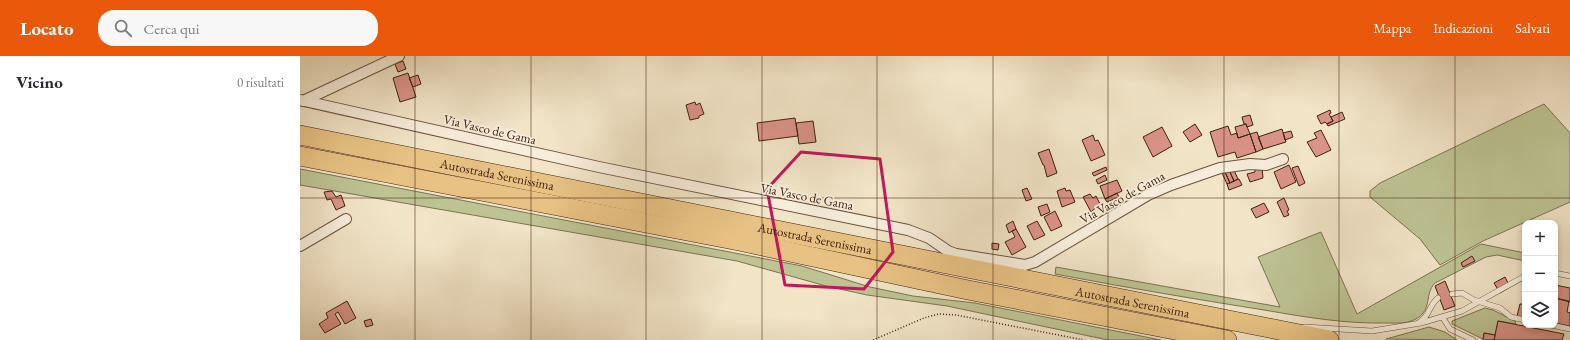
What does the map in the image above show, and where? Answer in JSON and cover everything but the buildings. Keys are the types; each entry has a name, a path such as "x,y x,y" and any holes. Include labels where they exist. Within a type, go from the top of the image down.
{"highway":[{"name":"Autostrada Serenissima","path":"300,135 1329,340"},
{"name":"Autostrada Serenissima","path":"300,156 740,241 968,290 1227,340"}],"street":[{"name":"Via Vasco de Gama","path":"302,101 399,56"},
{"name":"Via Vasco de Gama","path":"302,101 599,167 908,230 929,238 948,251 956,254 1025,265 1035,262 1148,195 1171,185 1220,168 1250,164 1266,165 1283,159"},
{"path":"300,246 346,219"}],"lane":[{"path":"1558,274 1570,276"},
{"path":"1300,327 1372,331 1416,324 1442,318 1462,311 1522,278"},
{"path":"1452,294 1462,294 1500,308 1511,317 1522,319"},
{"path":"1416,324 1422,321 1434,301 1438,298"},
{"path":"1046,305 1130,328"},
{"path":"1442,318 1450,329 1473,340"},
{"path":"1558,326 1570,328"},
{"path":"1261,327 1292,327"}],"path":[{"path":"873,340 924,318 939,314 956,315 1084,340"}],"highlighted area":[{"path":"801,152 880,159 893,252 864,289 785,285 767,189"}],"green space":[{"path":"1544,104 1570,133 1570,202 1530,220 1522,220 1522,224 1483,241 1440,265 1420,239 1370,197 1370,191 1380,183"},
{"path":"300,169 802,266 870,287 913,296 975,303 1161,340 1108,340 947,306 867,295 826,286 737,261 300,185"},
{"path":"1321,232 1357,314 1481,244 1522,252 1522,260 1497,255 1486,257 1435,283 1430,292 1425,311 1413,321 1398,323 1340,321 1310,317 1159,293 1055,274 1056,267 1280,307 1258,257"},
{"path":"1485,308 1493,310 1515,321 1516,324 1498,321 1495,335 1484,333 1483,339 1452,324 1452,321"},
{"path":"1429,327 1445,332 1457,340 1386,339"}]}
